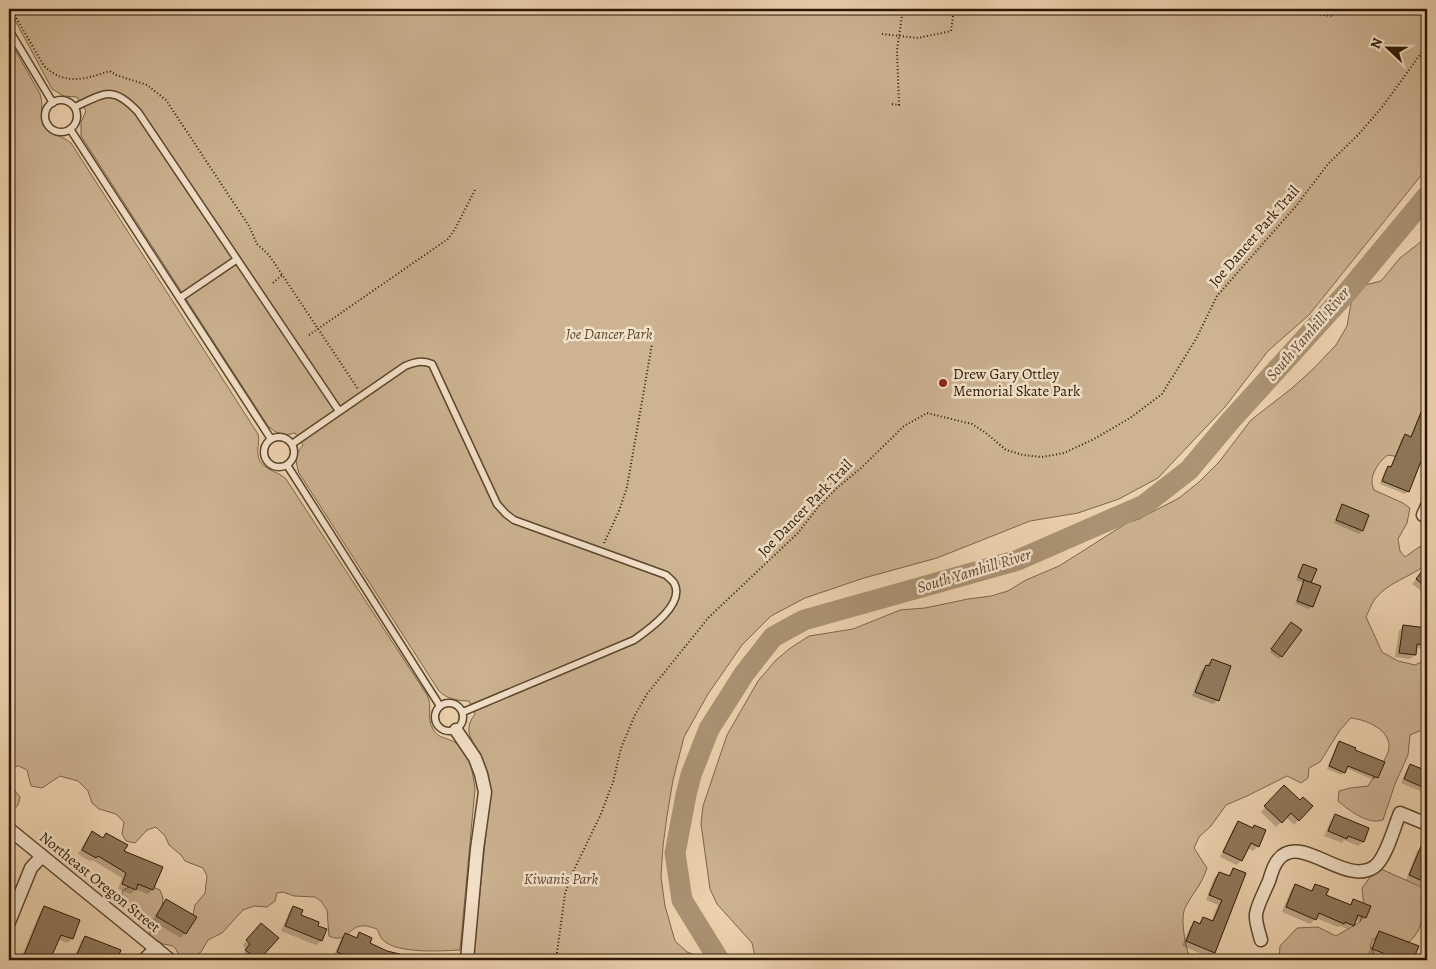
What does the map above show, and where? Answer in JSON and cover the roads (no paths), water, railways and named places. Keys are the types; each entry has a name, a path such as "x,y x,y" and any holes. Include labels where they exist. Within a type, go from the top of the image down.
{"street":[{"path":"456,730 475,758 485,792 477,849 467,960"},
{"path":"1260,940 1256,914 1274,867 1283,856 1292,852 1302,852 1350,871 1361,872 1368,870 1381,861 1400,812 1427,824"},
{"name":"Northeast Oregon Street","path":"9,829 170,960"},
{"path":"9,922 31,868 42,856"},
{"path":"144,960 156,948"}],"lane":[{"path":"9,30 52,102"},
{"path":"75,107 108,94 119,95 128,101 138,112 339,411"},
{"path":"62,100 71,103 75,107 76,122 70,130 65,132 54,130 47,122 46,111 52,102 62,100"},
{"path":"70,130 271,439"},
{"path":"180,298 236,260"},
{"path":"292,444 405,366 424,361 432,364 497,504 506,514 514,520 666,575 675,585 675,597 667,612 654,626 634,640 463,712"},
{"path":"275,437 285,438 292,444 293,458 287,465 278,467 269,464 266,460 264,456 265,446 271,439 275,437"},
{"path":"287,465 440,706"},
{"path":"449,703 453,703 463,712 463,720 456,730 446,732 438,727 434,718 440,706 449,703"}],"waterway":[{"name":"South Yamhill River","path":"719,960 682,900 675,853 691,775 709,729 744,674 773,637 804,620 1018,560 1144,505 1189,470 1231,420 1349,290 1427,196"}],"place":[{"name":"Drew Gary Ottley Memorial Skate Park","path":"943,383"}],"park label":[{"name":"Joe Dancer Park","path":"609,334"},
{"name":"Kiwanis Park","path":"561,879"}]}
